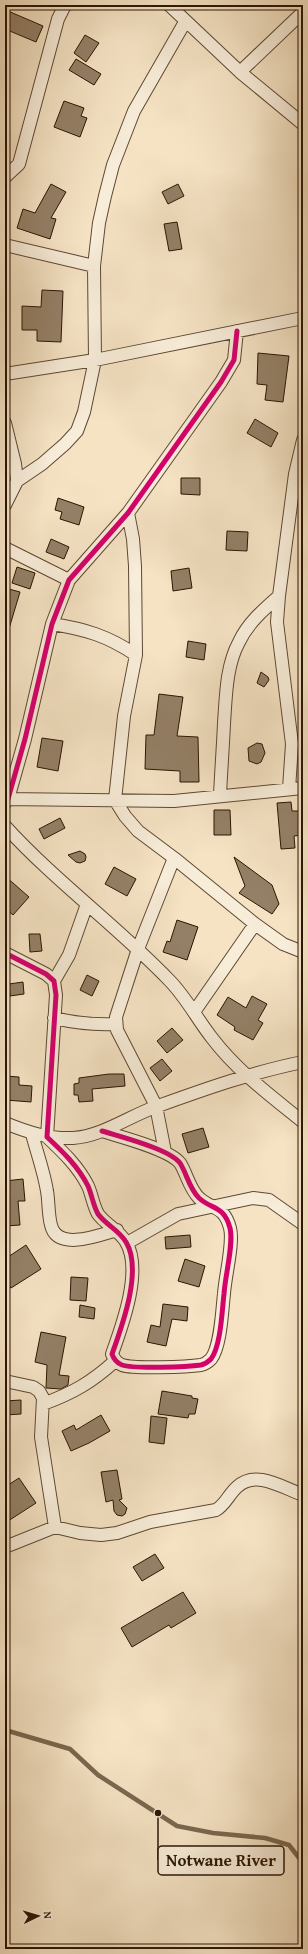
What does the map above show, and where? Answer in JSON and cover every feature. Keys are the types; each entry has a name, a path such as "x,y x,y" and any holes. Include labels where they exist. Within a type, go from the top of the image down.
{"street":[{"path":"5,177 19,164 58,19 65,5"},
{"path":"169,5 240,72 303,124"},
{"path":"240,72 303,12"},
{"path":"5,505 17,482 42,464 65,444 77,431 84,412 95,360 94,266 99,223 114,165 134,112 186,22"},
{"path":"5,245 94,266"},
{"path":"5,374 95,360 303,318"},
{"path":"237,331 234,360 221,382 128,513 69,580 52,624 25,739 6,800 174,801 303,788"},
{"path":"5,423 15,464 17,482"},
{"path":"289,789 292,744 278,622 279,596 295,474 303,440"},
{"path":"128,513 133,539 135,566 136,655 124,716 115,800 125,816 138,831 174,858 255,924 283,944 303,952"},
{"path":"5,548 69,580"},
{"path":"220,796 227,683 232,660 238,643 247,628 258,614 279,596"},
{"path":"52,624 85,629 105,637 136,655"},
{"path":"5,826 38,862 138,949 170,980 211,1038 245,1076 271,1095 303,1122"},
{"path":"165,1152 156,1106 116,1024 116,1017 138,949 174,858"},
{"path":"87,904 69,956 54,981 56,995 47,1136 73,1163 87,1184 98,1214 117,1230 127,1244 132,1265 129,1302 112,1354 115,1360 124,1366 202,1365 213,1356 220,1328 225,1274 232,1237 226,1219 215,1206 204,1202 196,1195 180,1163 165,1152 102,1131"},
{"path":"194,1012 255,924"},
{"path":"5,953 46,974 54,981"},
{"path":"54,1018 95,1025 116,1024"},
{"path":"5,1123 32,1134 72,1138 102,1131 156,1106 245,1076 303,1062"},
{"path":"32,1134 47,1190 51,1225 54,1231 62,1238 70,1240 95,1237 117,1230"},
{"path":"127,1244 178,1214 260,1198 269,1200 303,1224"},
{"path":"43,1404 83,1387 96,1378 115,1360"},
{"path":"5,1381 28,1385 39,1390 43,1398 41,1437 55,1527"},
{"path":"5,1547 55,1527 80,1533 101,1535 117,1533 150,1522 175,1516 207,1513 221,1508 237,1487 252,1479 266,1480 303,1495"}],"building":[{"path":"8,11 43,26 36,42 5,29 5,18"},
{"path":"85,35 99,43 86,62 74,53"},
{"path":"76,59 101,74 94,85 69,70"},
{"path":"64,101 84,108 81,116 87,118 80,137 54,127"},
{"path":"51,184 66,192 51,218 56,219 50,239 17,228 23,209 35,213"},
{"path":"178,184 184,196 168,204 162,192"},
{"path":"177,222 182,249 169,251 164,224"},
{"path":"42,290 63,291 61,342 37,341 37,330 22,330 22,306 41,307"},
{"path":"258,353 289,356 283,402 265,400 267,385 257,384"},
{"path":"255,419 278,433 271,447 247,433"},
{"path":"181,478 200,478 200,495 181,494"},
{"path":"58,498 84,507 79,525 60,519 62,512 55,510"},
{"path":"227,531 248,532 247,551 226,550"},
{"path":"51,539 69,547 64,559 46,552"},
{"path":"17,567 35,573 30,589 12,583"},
{"path":"189,568 192,588 173,591 171,571"},
{"path":"5,588 20,592 8,632 5,631"},
{"path":"188,641 206,644 204,660 186,657"},
{"path":"261,672 268,677 269,680 264,687 257,683"},
{"path":"159,694 183,697 177,736 198,737 199,782 180,782 180,771 145,769 146,735 154,735"},
{"path":"42,738 63,741 58,771 37,767"},
{"path":"257,743 262,744 265,753 261,762 257,764 249,761 248,748"},
{"path":"291,802 292,811 300,811 303,835 294,836 295,848 281,849 277,803"},
{"path":"214,810 230,810 231,835 214,835"},
{"path":"60,818 65,828 44,839 39,829"},
{"path":"80,851 85,854 86,857 85,861 80,863 76,862 68,855"},
{"path":"234,857 272,885 279,904 272,914 239,893 245,886"},
{"path":"114,867 136,879 127,896 105,884"},
{"path":"5,876 29,897 13,915 5,908"},
{"path":"177,920 198,927 187,960 163,952 167,941 170,942"},
{"path":"29,934 40,934 42,951 30,952"},
{"path":"87,975 99,981 92,996 80,990"},
{"path":"23,982 24,994 10,996 9,984"},
{"path":"252,996 267,1004 258,1020 263,1023 253,1040 234,1030 235,1027 217,1015 228,997 246,1008"},
{"path":"172,1028 183,1040 167,1053 157,1041"},
{"path":"162,1059 172,1071 160,1081 150,1068"},
{"path":"109,1074 124,1074 125,1086 92,1089 93,1101 79,1102 78,1095 74,1095 74,1084 79,1083 79,1078"},
{"path":"5,1076 19,1077 19,1085 32,1086 31,1102 5,1100"},
{"path":"203,1128 209,1147 188,1153 182,1134"},
{"path":"23,1179 25,1201 18,1201 20,1225 6,1226 5,1181"},
{"path":"190,1235 191,1247 166,1249 165,1237"},
{"path":"26,1245 41,1269 11,1288 5,1278 5,1259"},
{"path":"185,1259 205,1266 199,1287 178,1281"},
{"path":"71,1277 88,1278 86,1301 70,1300"},
{"path":"163,1304 188,1307 187,1321 172,1319 166,1346 147,1342 151,1325 160,1327"},
{"path":"80,1305 95,1308 94,1319 79,1317"},
{"path":"41,1332 66,1337 59,1375 69,1376 68,1385 61,1389 46,1388 47,1365 35,1362"},
{"path":"162,1391 192,1396 192,1398 198,1399 195,1414 189,1414 188,1418 158,1414"},
{"path":"21,1400 21,1414 5,1415 5,1401"},
{"path":"101,1415 110,1431 71,1451 62,1431 74,1425 76,1430"},
{"path":"151,1416 167,1418 164,1444 149,1442"},
{"path":"117,1470 122,1499 119,1500 127,1508 125,1514 122,1516 117,1515 114,1511 113,1500 106,1502 101,1472"},
{"path":"19,1478 36,1503 5,1523 5,1487"},
{"path":"155,1554 164,1568 142,1581 133,1567"},
{"path":"183,1592 196,1613 171,1628 169,1625 132,1647 121,1628"}],"waterway":[{"path":"5,1730 70,1749 98,1775 177,1826 213,1833 265,1838 289,1845 303,1863"}],"cycle path":[{"path":"5,803 8,799 25,739 52,624 69,580 128,513 221,382 234,360 237,331"},
{"path":"5,953 46,974 54,981 56,995 47,1137 75,1165 88,1186 98,1214 123,1238 131,1254 132,1282 129,1298 121,1329 112,1354 115,1360 122,1365 128,1366 173,1367 204,1364 211,1359 219,1337 231,1242 230,1228 227,1221 221,1212 199,1198 190,1185 180,1163 174,1158 155,1148 102,1131"}],"place":[{"name":"Notwane River","path":"158,1813"}]}
